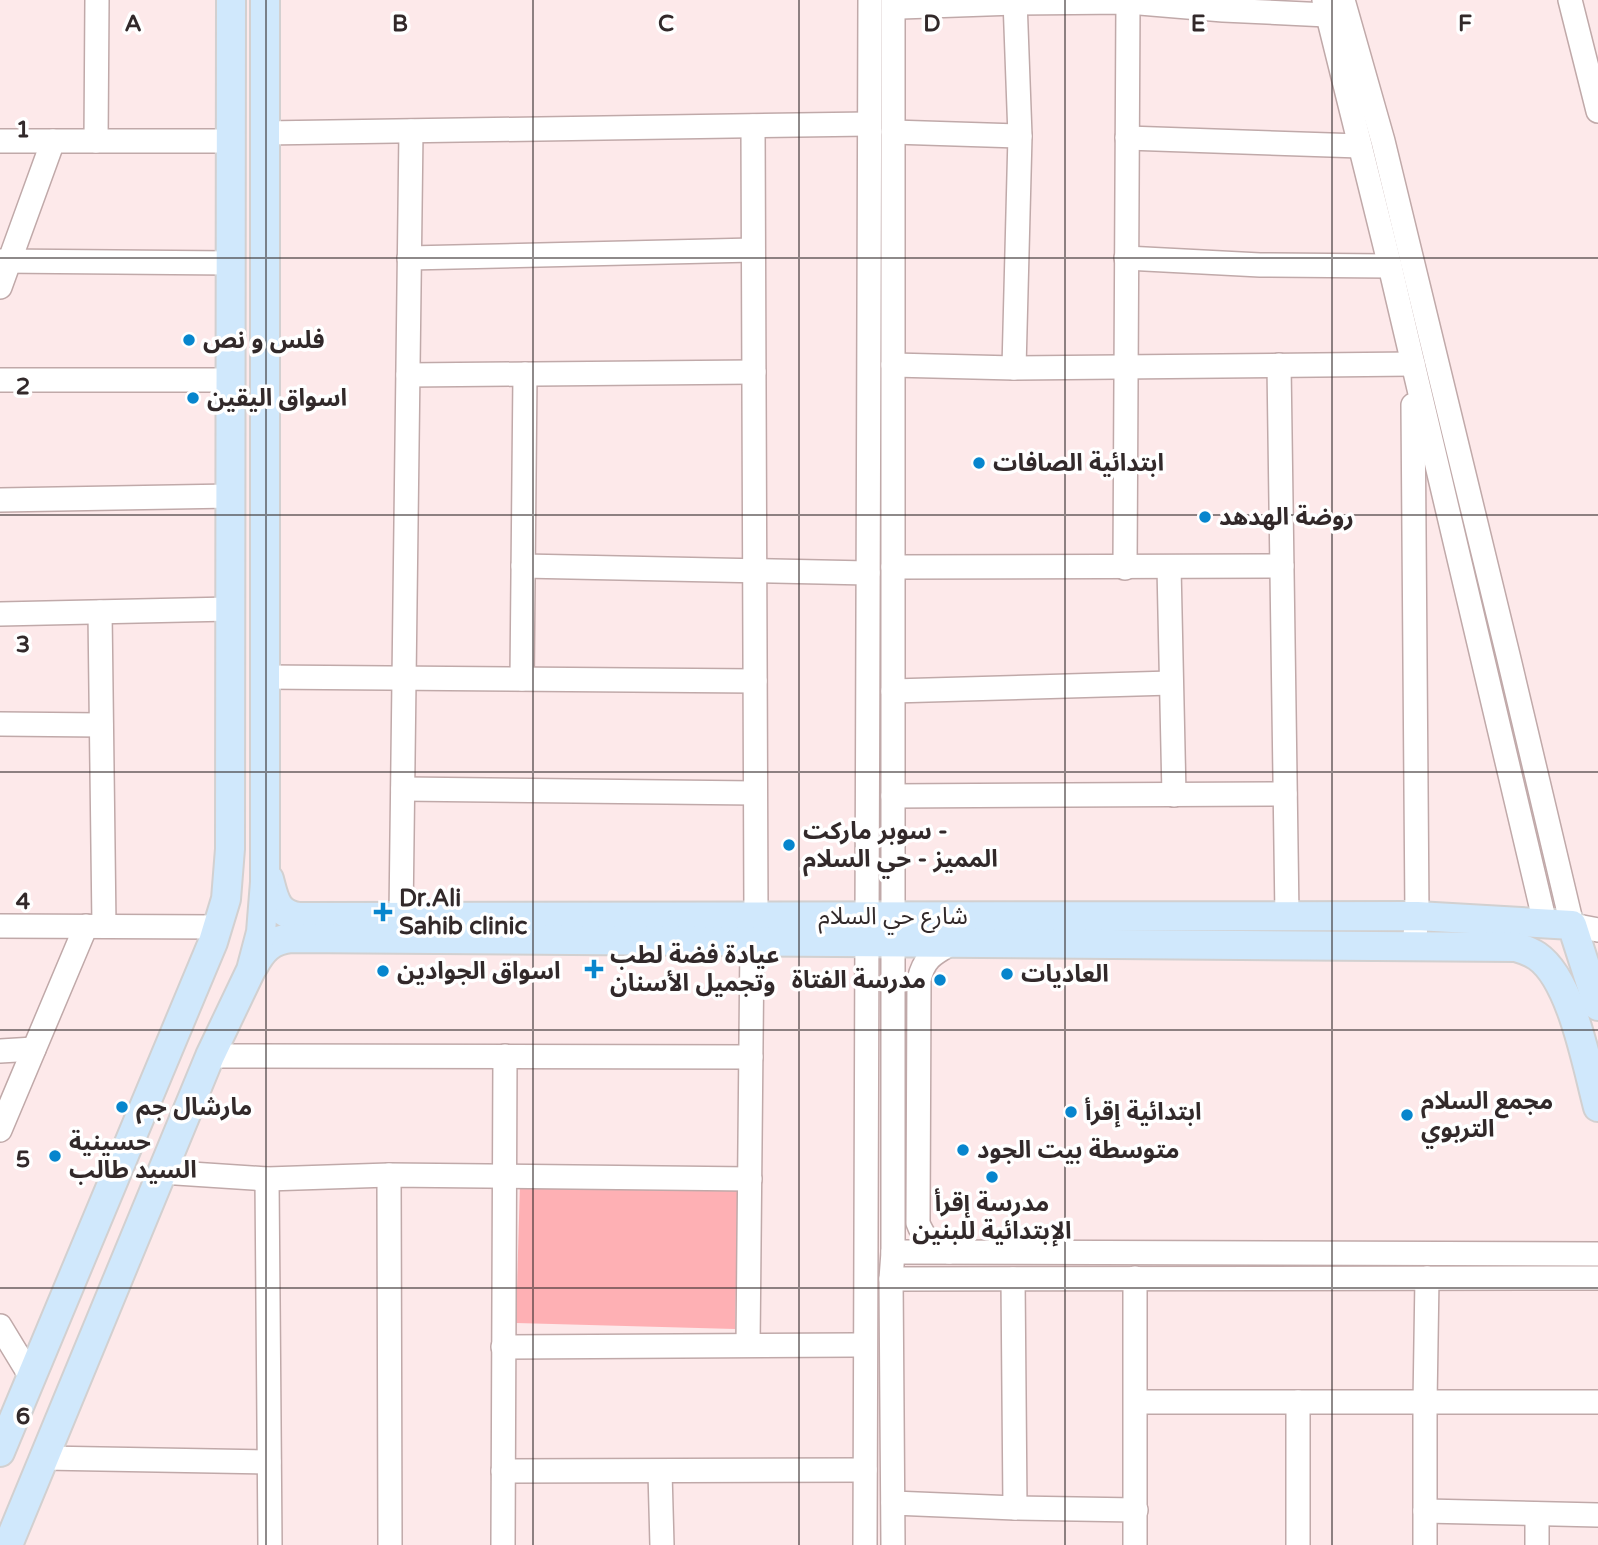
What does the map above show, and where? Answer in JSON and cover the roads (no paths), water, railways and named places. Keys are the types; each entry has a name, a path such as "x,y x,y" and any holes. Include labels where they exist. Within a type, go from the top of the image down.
{"main road":[{"path":"0,1452 16,1363 58,1312 218,927 226,899 230,859 231,0"},
{"path":"251,970 263,915 265,854 265,0"},
{"path":"231,552 235,557 247,562 265,556"},
{"path":"230,605 241,594 260,598 265,603"},
{"name":"شارع حي السلام","path":"265,854 272,892 279,908 287,914 342,927 401,916 754,929 880,930 1287,916 1417,916 1489,933"},
{"path":"880,930 954,942 1414,945 1489,933 1572,926 1598,1006"},
{"path":"8,1545 210,1056 251,970 263,951 282,939 342,927 754,929"},
{"path":"1489,933 1536,956 1552,971 1564,992 1576,1027 1598,1107"},
{"path":"82,1254 84,1262 95,1274 111,1277 119,1275"},
{"path":"58,1312 73,1306 81,1307 89,1310 99,1323"}],"street":[{"path":"96,141 97,0"},
{"path":"870,0 868,573 893,1252 893,1545"},
{"path":"1570,0 1598,111"},
{"path":"1014,369 1020,136 1015,1"},
{"path":"1125,568 1128,2"},
{"path":"865,1545 880,930 893,796 893,132 897,4 1128,2 1223,10 1331,5"},
{"path":"1331,5 1360,146 1413,364 1572,926"},
{"path":"1331,5 1382,141 1572,926"},
{"path":"265,134 869,124"},
{"path":"748,1345 755,793 753,126"},
{"path":"401,916 411,131"},
{"path":"893,132 1020,136"},
{"path":"1127,138 1360,146"},
{"path":"0,141 230,141"},
{"path":"0,287 5,261 53,141"},
{"path":"869,252 874,248 893,254"},
{"path":"409,258 754,250"},
{"path":"1126,258 1260,265 1390,266"},
{"path":"5,261 231,263"},
{"path":"893,365 1014,369 1413,364"},
{"path":"1413,364 1417,916 1414,945"},
{"path":"1279,365 1287,916"},
{"path":"408,375 754,372"},
{"path":"522,679 525,374"},
{"path":"0,380 231,380"},
{"path":"0,500 231,496"},
{"path":"523,566 868,573"},
{"path":"893,568 1282,566"},
{"path":"1169,567 1174,795"},
{"path":"0,614 230,605"},
{"path":"0,1130 34,1049 95,926 101,724 100,612"},
{"path":"265,677 755,681"},
{"path":"893,691 1171,683"},
{"path":"0,724 101,724"},
{"path":"403,789 755,793"},
{"path":"893,796 1285,794"},
{"path":"0,926 218,927"},
{"path":"949,1252 933,1244 922,1234 918,1223 919,980 922,966 928,958 954,942"},
{"path":"0,1051 34,1049"},
{"path":"210,1056 751,1057"},
{"path":"503,1545 505,1056"},
{"path":"161,1172 267,1179 389,1175 750,1179"},
{"path":"389,1175 390,1545"},
{"path":"267,1179 270,1545"},
{"path":"893,1252 1598,1254"},
{"path":"1076,1253 1084,1257 1087,1264 1086,1273 1079,1278"},
{"path":"1107,1278 1100,1266 1102,1258 1111,1253"},
{"path":"1135,1278 1135,1545"},
{"path":"1426,1545 1427,1278"},
{"path":"891,1279 1598,1278"},
{"path":"1013,1279 1015,1508"},
{"path":"0,1326 16,1363"},
{"path":"503,1347 855,1345"},
{"path":"1136,1402 1598,1402"},
{"path":"1298,1402 1298,1545"},
{"path":"44,1458 269,1462"},
{"path":"503,1471 865,1470"},
{"path":"660,1472 662,1545"},
{"path":"893,1503 1136,1510"},
{"path":"1425,1511 1598,1515"},
{"path":"1536,1514 1537,1545"}],"place":[{"name":"فلس و نص","path":"189,340"},
{"name":"اسواق اليقين","path":"193,398"},
{"name":"ابتدائية الصافات","path":"979,463"},
{"name":"روضة الهدهد","path":"1205,517"},
{"name":"سوبر ماركت - المميز - حي السلام","path":"789,845"},
{"name":"Dr.Ali Sahib clinic","path":"383,912"},
{"name":"عيادة فضة لطب وتجميل الأسنان","path":"594,969"},
{"name":"اسواق الجوادين","path":"383,971"},
{"name":"العاديات","path":"1007,974"},
{"name":"مدرسة الفتاة","path":"940,980"},
{"name":"مارشال جم","path":"122,1107"},
{"name":"ابتدائية إقرأ","path":"1071,1112"},
{"name":"مجمع السلام التربوي","path":"1407,1115"},
{"name":"متوسطة بيت الجود","path":"963,1150"},
{"name":"حسينية السيد طالب","path":"55,1156"},
{"name":"مدرسة إقرأ الإبتدائية للبنين","path":"992,1177"}]}
